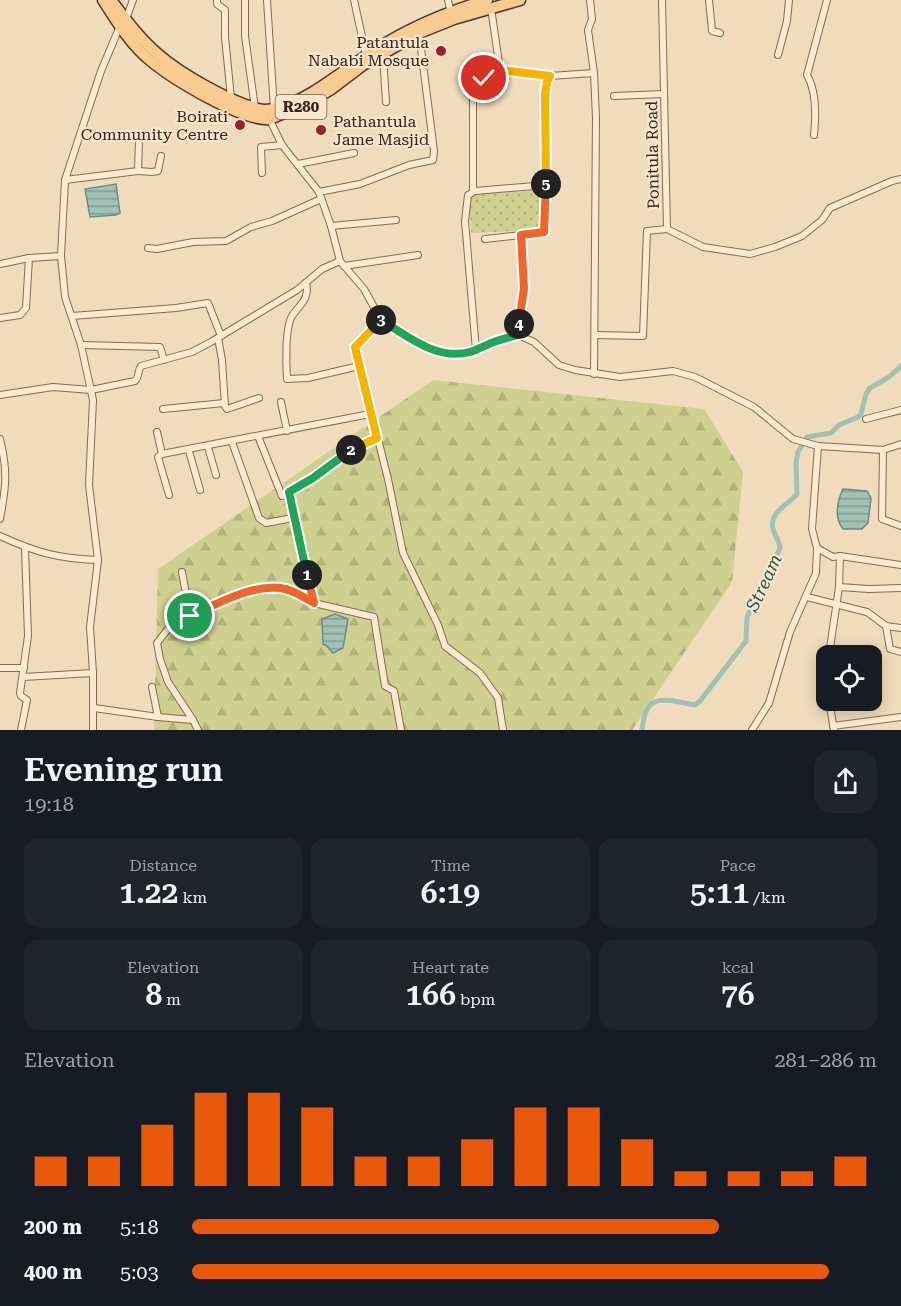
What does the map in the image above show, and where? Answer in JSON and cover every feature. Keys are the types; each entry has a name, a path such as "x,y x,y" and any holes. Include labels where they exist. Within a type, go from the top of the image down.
{"main road":[{"name":"R280","path":"103,0 151,61 184,83 239,113 256,119 266,112 306,104 330,90 366,55 412,28 489,4 520,0"},
{"name":"R280","path":"111,0 123,23 160,56 231,98 266,112"},
{"name":"R280","path":"353,69 452,15"}],"street":[{"path":"93,730 90,627 98,560 89,484 93,400 81,345 65,297 61,256 65,180 101,71 133,0"},
{"path":"217,0 217,4 225,10 225,37 231,98"},
{"path":"245,0 245,36 266,112 282,145 319,192 342,264 364,289 381,320 400,334 442,353 458,354 518,335 534,342 558,365 594,374 620,377 673,372 695,377 754,407 793,439 810,444 883,450 901,444"},
{"path":"266,112 267,0"},
{"path":"354,0 366,55"},
{"path":"448,0 452,15"},
{"path":"590,0 592,19 588,30 594,73 594,374"},
{"name":"Ponitula Road","path":"662,0 667,229 703,247 750,254 802,236 822,220 830,208 901,178"},
{"path":"709,0 712,32 720,33"},
{"path":"778,56 787,21 789,0"},
{"path":"814,135 816,117 807,75 827,0"},
{"path":"489,4 501,70"},
{"path":"319,192 360,184 409,165 433,160 434,151 419,33"},
{"path":"383,54 386,102"},
{"path":"473,189 473,85 501,70 550,76 594,73"},
{"path":"485,239 544,232 545,94 550,76"},
{"path":"614,96 664,94"},
{"path":"138,171 140,140"},
{"path":"262,173 261,147 282,145"},
{"path":"298,164 354,153"},
{"path":"65,180 138,171 158,171 161,156"},
{"path":"476,350 465,221 468,195 476,191 546,185"},
{"path":"148,248 157,249 193,242 226,241 251,227 272,221 321,199"},
{"path":"331,226 396,220"},
{"path":"595,335 643,336 647,231 667,229"},
{"path":"518,335 524,293 521,235"},
{"path":"0,395 53,387 91,390 135,381 141,366 192,352 220,337 297,290 322,269 342,264 418,255"},
{"path":"0,264 29,258 61,256"},
{"path":"0,318 20,315 26,308 29,258"},
{"path":"306,283 308,294 292,317 289,327 287,379 308,378 359,366"},
{"path":"72,316 176,308 208,303 220,337 224,403 227,408 259,398"},
{"path":"381,320 355,347 403,554 438,624 445,646 480,673 498,698 503,730"},
{"path":"81,345 160,347 164,360"},
{"path":"281,402 288,431"},
{"path":"163,409 224,403"},
{"path":"866,419 901,410"},
{"path":"169,495 158,457 162,454 189,451 370,414"},
{"path":"157,432 162,454"},
{"path":"258,436 282,496"},
{"path":"314,603 293,518 289,492 313,478 354,448 377,438"},
{"path":"0,439 7,485 0,519"},
{"path":"232,442 259,518 266,523 293,518"},
{"path":"752,730 769,703 790,632 816,573 817,548 812,529 818,446"},
{"path":"208,447 216,475"},
{"path":"883,450 882,519 901,526"},
{"path":"189,451 200,490"},
{"path":"0,536 25,548 53,556 98,560"},
{"path":"21,730 27,700 20,693 28,636 25,548"},
{"path":"817,548 833,558 840,556 901,565"},
{"path":"830,645 839,587 840,556"},
{"path":"182,572 190,616"},
{"path":"839,587 901,588"},
{"path":"198,730 168,682 157,642 176,619 265,588 280,588 289,590 314,603 374,616 385,686 394,691 401,730"},
{"path":"807,597 867,612 886,626 901,628"},
{"path":"886,626 890,650 901,652"},
{"path":"0,668 24,668"},
{"path":"23,677 93,673"},
{"path":"152,687 158,717"},
{"path":"94,708 193,720"},
{"path":"831,711 833,728 901,717"}],"green space":[{"path":"544,190 542,230 471,233 469,199 471,195"},
{"path":"433,380 704,409 743,472 732,582 632,730 154,730 158,569"}],"shaded area":[{"path":"116,184 120,213 90,217 85,189"},
{"path":"843,489 867,491 871,498 868,523 862,529 843,529 840,525 837,509"},
{"path":"335,614 348,619 343,648 333,653 323,644 322,619"}],"waterway":[{"name":"Stream","path":"642,730 644,717 652,703 666,700 695,705 700,701 746,641 747,617 780,548 773,529 774,518 776,513 797,494 796,462 798,452 807,437 831,433 839,425 858,417 870,388 889,377 901,366"}],"place":[{"name":"Patantula Nababi Mosque","path":"441,51"},
{"name":"Boirati Community Centre","path":"240,125"},
{"name":"Pathantula Jame Masjid","path":"321,130"}],"route":[{"path":"190,616 246,593 265,588 289,590 314,603 293,518 289,492 313,478 354,448 377,438 355,347 381,320 400,334 442,353 451,354 472,352 501,339 518,335 524,293 521,235 544,232 546,225 545,94 550,76 501,70 484,78"}]}
